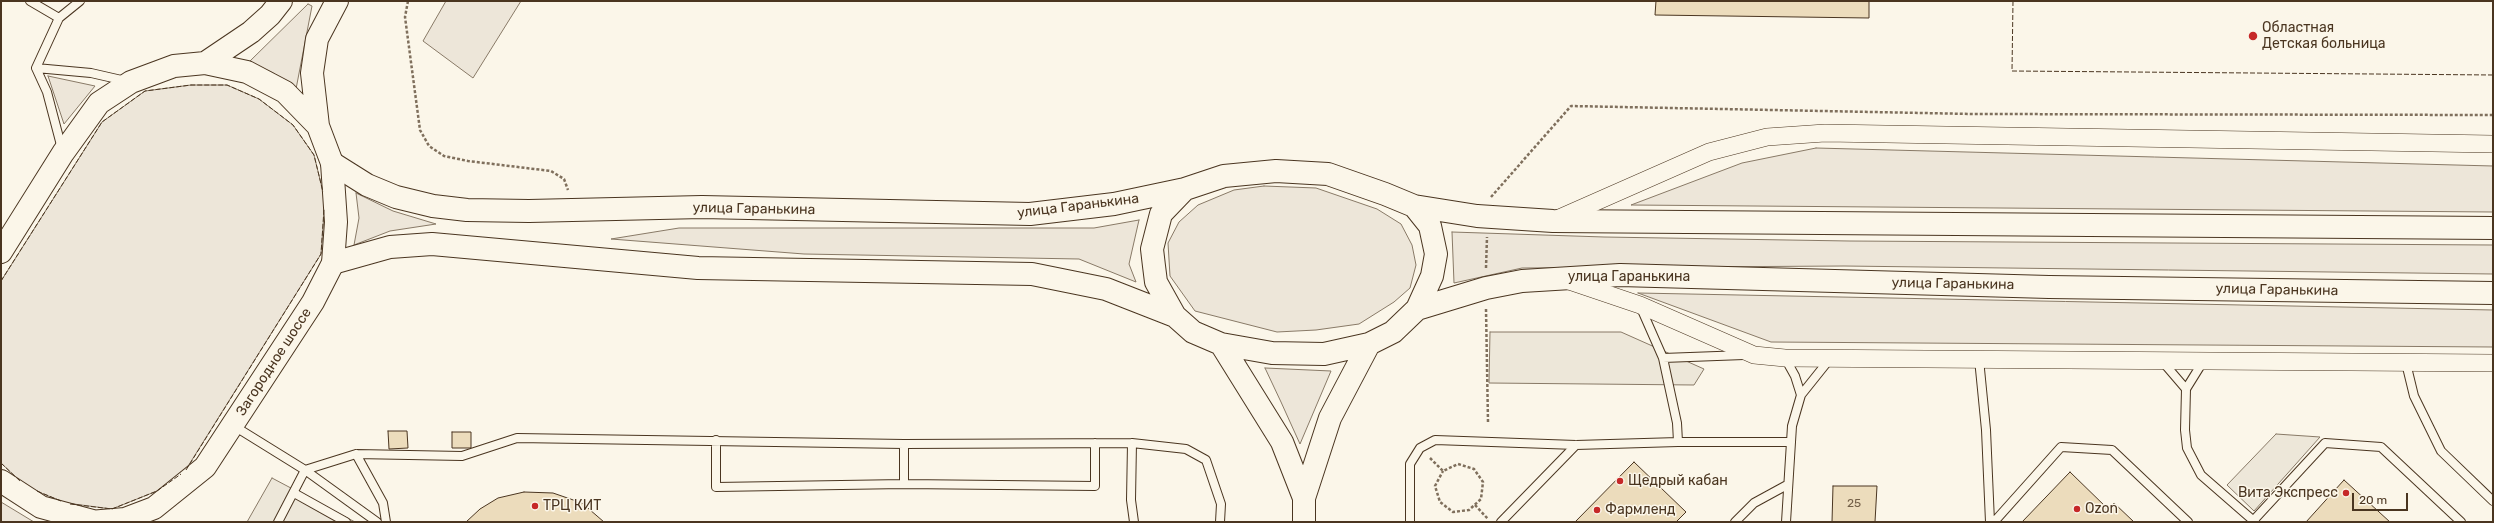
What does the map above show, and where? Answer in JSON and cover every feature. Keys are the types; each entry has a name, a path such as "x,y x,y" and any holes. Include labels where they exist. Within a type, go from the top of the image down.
{"main road":[{"name":"Загородное шоссе","path":"205,63 251,32 270,15 281,1"},
{"name":"Загородное шоссе","path":"1,481 41,507 91,521 125,518 154,508 205,467 234,425 313,302 333,263 336,222 332,163 318,126 312,73 317,39 336,1"},
{"name":"Загородное шоссе","path":"1,252 63,153 99,103 131,82 174,66 205,63 247,72 285,92 318,126"},
{"name":"улица Гаранькина","path":"332,163 367,185 396,197 433,206 467,210 575,210 702,207 1030,214 1114,204 1185,190 1224,176 1276,171 1328,174 1414,206"},
{"path":"1185,190 1162,214 1152,249 1156,282 1175,316 1193,332 1221,344 1272,353 1324,354 1369,344 1393,332 1417,309 1432,276 1436,254 1430,226 1414,206"},
{"path":"1414,206 1477,216 1554,221 2493,228"},
{"path":"333,263 390,247 432,244 698,268 1032,274 1106,289 1175,316"},
{"name":"улица Гаранькина","path":"1417,309 1486,288 1522,281 1620,275 2049,287 2493,293"},
{"path":"1221,344 1282,442 1304,498"},
{"path":"1304,522 1304,498 1330,418 1369,344"}],"street":[{"path":"1554,221 1709,152 1767,137 1825,133 2493,144"},
{"path":"1558,278 1640,305 1754,355 1784,358 1829,360 2204,360 2493,363"}],"lane":[{"path":"30,1 59,18"},
{"path":"63,153 47,92 36,68 59,18 80,1"},
{"path":"36,68 91,74 131,82"},
{"path":"1640,305 1663,358 1677,424 1678,442"},
{"path":"1663,358 1754,355"},
{"path":"1784,358 1795,376 1801,395"},
{"path":"1979,359 1986,430 1990,522"},
{"path":"1786,522 1787,485 1792,426 1801,395 1829,360"},
{"path":"2161,360 2186,389"},
{"path":"2204,360 2186,389 2185,430 2187,448 2201,475 2253,521 2325,443 2381,447 2461,522"},
{"path":"2406,363 2414,396 2441,451 2493,501"},
{"path":"234,425 304,470 376,522"},
{"path":"278,522 294,493 304,470 356,454 462,456 517,438 904,444 1132,443 1186,449 1206,460 1221,504 1220,522"},
{"path":"716,440 716,487 904,484 1095,486 1095,443"},
{"path":"1410,522 1410,464 1420,448 1435,440 1576,445 1678,442 1790,442"},
{"path":"1132,443 1131,500 1134,522"},
{"path":"904,444 904,484"},
{"path":"1501,522 1576,445"},
{"path":"1994,522 2060,447 2112,450 2188,522"},
{"path":"356,454 383,503 386,522"},
{"path":"1735,522 1754,503 1787,485"},
{"path":"294,493 346,522"}],"path":[{"path":"408,1 406,17 420,130 429,146 444,156 468,161 551,171 564,179 575,210"},
{"path":"1973,114 2493,115"},
{"path":"1420,448 1443,471"},
{"path":"1458,464 1474,469 1483,482 1481,499 1476,505 1469,510 1453,512 1440,502 1435,486 1443,471 1458,464"},
{"path":"1476,505 1491,522"}],"shaded area":[{"path":"446,1 521,1 473,78 423,41"},
{"path":"308,4 312,6 296,89 273,73 249,62"},
{"path":"48,76 95,86 64,124"},
{"path":"191,85 227,85 259,99 293,125 314,155 325,200 321,254 185,471 157,491 112,509 66,503 26,487 1,463 1,281 102,122 145,91"},
{"path":"1816,148 2493,166 2493,212 1631,205 1742,163"},
{"path":"1264,186 1316,188 1377,209 1401,224 1412,245 1416,265 1410,288 1394,302 1359,324 1316,330 1277,332 1195,311 1170,276 1168,243 1179,222 1198,205 1234,190"},
{"path":"356,193 393,211 436,224 390,231 354,245 359,218"},
{"path":"1139,220 1129,264 1136,282 1079,259 804,254 611,239 679,228 1094,228"},
{"path":"1452,232 1604,237 1849,241 2493,245 2493,274 1844,266 1522,268 1454,283"},
{"path":"1638,293 2493,310 2493,347 1771,342"},
{"path":"1490,332 1621,332 1704,369 1694,385 1489,383"},
{"path":"1265,368 1331,371 1300,444 1281,402"},
{"path":"2276,434 2320,437 2254,511 2227,485"},
{"path":"272,478 355,522 247,522"},
{"path":"1,502 34,522 1,522"}],"building":[{"path":"1656,1 1869,1 1869,18 1655,15"},
{"path":"388,431 407,431 408,448 389,449"},
{"path":"452,432 471,432 471,448 452,448"},
{"path":"1634,462 1686,512 1676,522 1575,522"},
{"path":"2070,472 2108,509 2114,503 2134,522 2022,522"},
{"path":"2344,480 2390,522 2306,522"},
{"path":"1833,486 1877,486 1875,522 1832,522"},
{"name":"ТРЦ КИТ","path":"524,492 553,493 582,503 604,522 466,522 480,509 498,498"}],"fence":[{"path":"2013,1 2012,71 2493,75"},
{"path":"1,281 102,122 145,91 191,85 227,85 259,99 293,125 314,155 323,192"},
{"path":"186,470 321,254 324,209"},
{"path":"1,463 20,481"},
{"path":"70,504 112,509 157,491 181,474"},
{"path":"37,491 61,501"}],"place":[{"name":"Областная Детская больница","path":"2253,36"},
{"name":"Щедрый кабан","path":"1620,481"},
{"name":"Вита Экспресс","path":"2346,493"},
{"name":"ТРЦ КИТ","path":"535,506"},
{"name":"Ozon","path":"2077,509"},
{"name":"Фармленд","path":"1597,510"}]}
